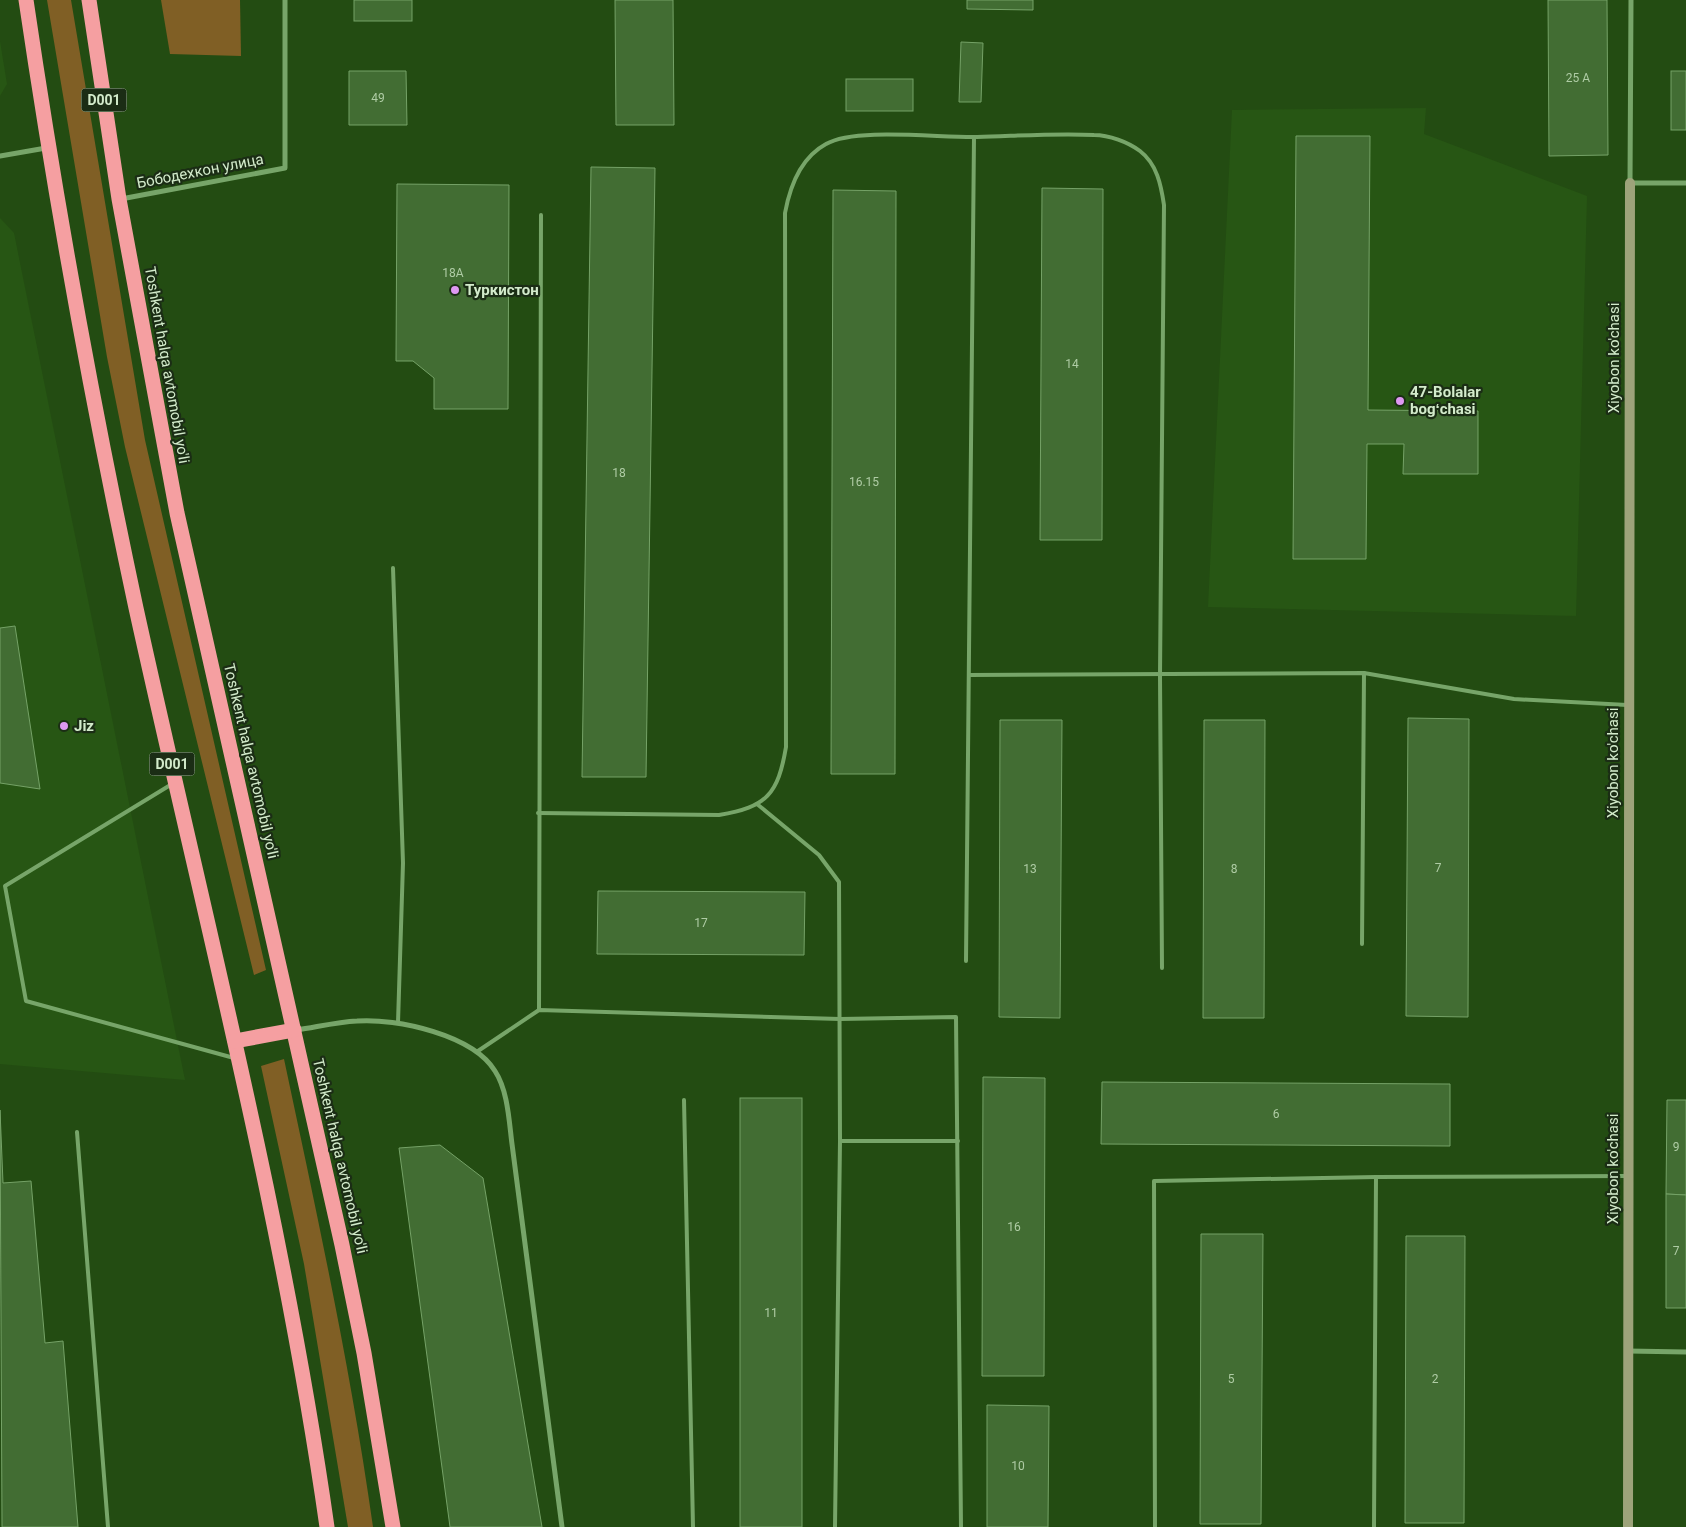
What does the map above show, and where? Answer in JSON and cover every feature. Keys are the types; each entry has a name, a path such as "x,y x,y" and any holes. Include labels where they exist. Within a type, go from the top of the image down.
{"highway":[{"name":"D001","path":"26,0 48,148 93,397 136,608 235,1041 296,1345 327,1527"},
{"name":"Toshkent halqa avtomobil yo'li","path":"89,0 119,199 177,513 348,1274 393,1527"},
{"path":"235,1041 294,1030"}],"street":[{"name":"Бободехкон улица","path":"119,199 285,168 285,0"},
{"name":"Xiyobon ko'chasi","path":"1628,1527 1627,1176 1631,0"},
{"path":"0,156 48,148"},
{"path":"1630,183 1686,183"},
{"path":"294,1030 358,1021 398,1023 432,1032 478,1051 496,1071 504,1095 526,1243 562,1527"},
{"path":"1628,1351 1686,1352"}],"lane":[{"path":"538,813 719,815 739,811 757,804 773,792 782,772 786,747 785,213 790,190 810,157 826,143 853,135 974,137 1096,135 1118,140 1140,151 1153,165 1160,182 1164,205 1160,676 1162,968"},
{"path":"966,961 974,137"},
{"path":"538,1010 541,215"},
{"path":"393,568 403,863 398,1023"},
{"path":"969,675 1160,676 1364,673 1514,699 1628,705"},
{"path":"1362,944 1364,673"},
{"path":"176,782 5,886 26,1000 238,1059"},
{"path":"757,804 819,855 839,882 840,1141 835,1527"},
{"path":"478,1051 538,1010 840,1019 956,1017 961,1527"},
{"path":"684,1100 693,1527"},
{"path":"77,1132 108,1527"},
{"path":"840,1141 958,1141"},
{"path":"1154,1527 1154,1181 1376,1177 1627,1176"},
{"path":"1374,1527 1376,1177"}],"shaded area":[{"path":"47,0 71,0 145,440 266,970 254,975 125,447 107,357"},
{"path":"161,0 240,0 241,56 170,54"},
{"path":"0,41 7,84 0,96"},
{"name":"47-Bolalar bogʻchasi","path":"1426,108 1424,134 1587,196 1576,616 1208,607 1232,110"},
{"path":"0,218 14,233 185,1080 0,1064"},
{"path":"284,1059 344,1351 373,1527 348,1527 304,1264 261,1066"}],"building":[{"path":"354,0 412,0 412,21 354,21"},
{"path":"615,0 673,0 674,125 616,125"},
{"path":"967,0 1033,0 1033,10 967,9"},
{"path":"1548,0 1607,0 1608,155 1549,156"},
{"path":"961,42 983,43 981,102 959,102"},
{"path":"349,71 406,71 407,125 349,125"},
{"path":"1671,71 1686,71 1686,130 1671,130"},
{"path":"846,79 913,79 913,111 846,111"},
{"path":"1296,136 1370,136 1368,410 1478,411 1478,474 1403,474 1404,444 1367,444 1366,559 1293,559"},
{"path":"591,167 655,168 646,777 582,777"},
{"path":"397,184 509,185 508,409 434,409 434,378 413,361 396,361"},
{"path":"1042,188 1103,189 1102,540 1040,540"},
{"path":"833,190 896,191 895,774 831,774"},
{"path":"15,626 40,789 0,783 0,628"},
{"path":"1408,718 1469,719 1468,1017 1406,1016"},
{"path":"1000,720 1062,720 1060,1018 999,1017"},
{"path":"1204,720 1265,720 1264,1018 1203,1018"},
{"path":"598,891 805,892 804,955 597,954"},
{"path":"983,1077 1045,1078 1044,1376 982,1376"},
{"path":"1102,1082 1450,1084 1450,1146 1101,1144"},
{"path":"740,1098 802,1098 802,1527 740,1527"},
{"path":"1667,1100 1686,1100 1686,1195 1666,1194"},
{"path":"0,1110 3,1183 31,1181 45,1343 63,1341 78,1527 2,1527"},
{"path":"440,1145 483,1178 542,1527 450,1527 399,1148"},
{"path":"1666,1194 1686,1195 1686,1308 1666,1308"},
{"path":"1201,1234 1263,1234 1261,1524 1200,1524"},
{"path":"1406,1236 1465,1236 1464,1523 1405,1523"},
{"path":"987,1405 1049,1406 1048,1527 987,1527"}],"place":[{"name":"Туркистон","path":"455,290"},
{"name":"47-Bolalar bogʻchasi","path":"1400,401"},
{"name":"Jiz","path":"64,726"}]}
